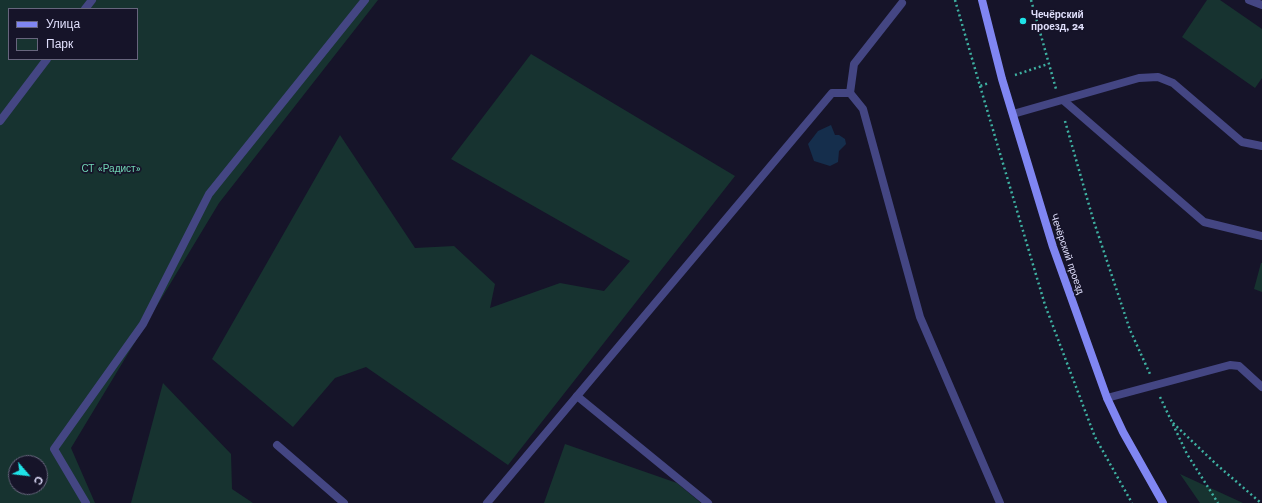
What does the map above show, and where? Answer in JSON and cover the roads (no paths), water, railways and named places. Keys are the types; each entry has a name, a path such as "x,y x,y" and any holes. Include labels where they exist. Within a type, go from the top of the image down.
{"main road":[{"name":"Чечёрский проезд","path":"982,0 1013,114 1053,247 1107,398 1123,432 1163,503"}],"street":[{"path":"86,8 92,0"},
{"path":"86,503 54,449 143,324 209,194 365,0"},
{"path":"1249,0 1262,6"},
{"path":"902,3 854,64 850,93 863,109 920,317 1000,503"},
{"path":"0,121 46,60"},
{"path":"1013,114 1140,78 1158,77 1173,83 1242,142 1262,146"},
{"path":"487,503 832,92 850,93"},
{"path":"1061,100 1204,222 1262,236"},
{"path":"1107,398 1230,365 1239,366 1262,387"},
{"path":"577,396 708,503"},
{"path":"277,445 344,503"}],"water":[{"path":"831,125 835,135 839,135 845,139 846,144 839,151 838,162 830,166 814,161 808,144 818,131"}],"place":[{"name":"Чечёрский проезд, 24","path":"1023,21"}],"park label":[{"name":"СТ «Радист»","path":"111,169"}]}
